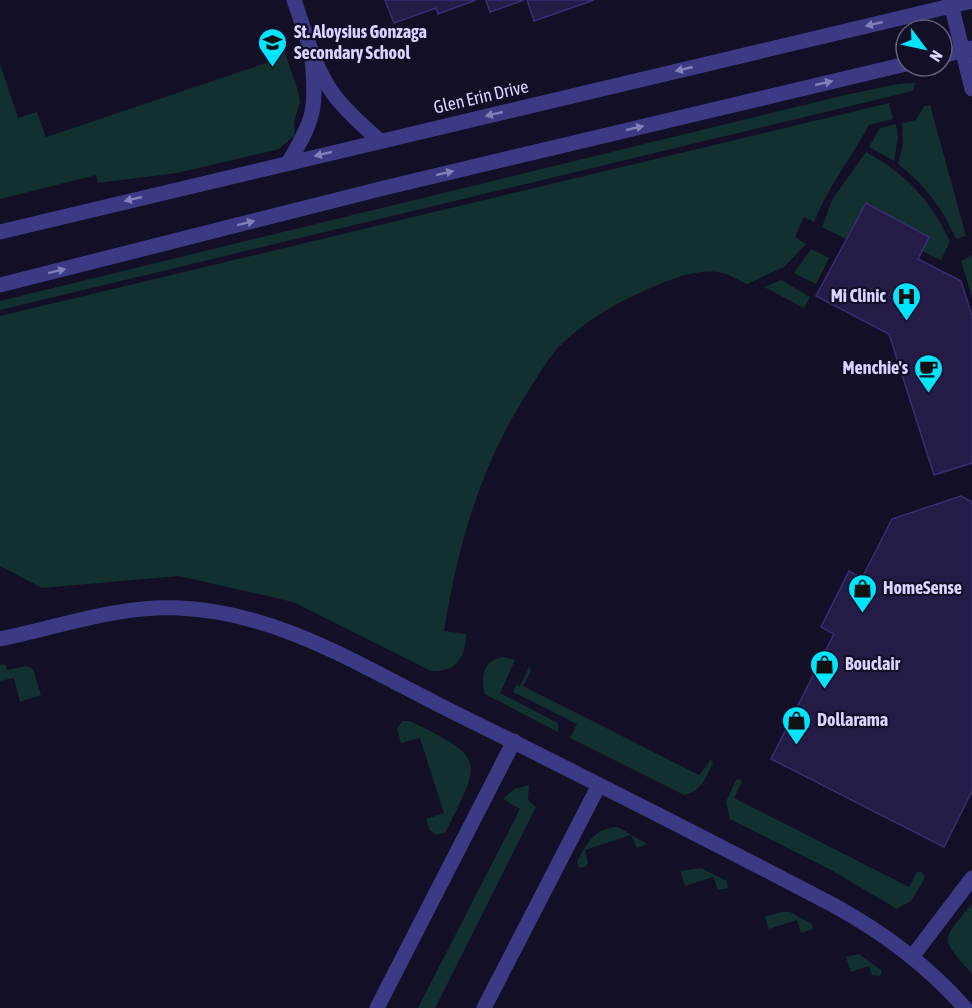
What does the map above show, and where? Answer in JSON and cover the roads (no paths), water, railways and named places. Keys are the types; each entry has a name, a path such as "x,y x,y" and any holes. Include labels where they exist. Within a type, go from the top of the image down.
{"street":[{"path":"294,0 311,50 333,93 354,118 380,141"},
{"name":"Glen Erin Drive","path":"0,232 950,3 972,1"},
{"path":"950,3 967,50 972,89"},
{"path":"288,163 309,128 316,100 311,50"},
{"path":"0,285 388,187 894,67"},
{"path":"0,639 135,609 179,608 244,617 316,642 835,906 874,929 912,957 965,1008"},
{"path":"377,1008 514,741"},
{"path":"484,1008 599,784"},
{"path":"912,957 972,878"}],"place":[{"name":"St. Aloysius Gonzaga Secondary School","path":"273,68"},
{"name":"Mi Clinic","path":"907,322"},
{"name":"Menchie's","path":"929,394"},
{"name":"HomeSense","path":"862,614"},
{"name":"Bouclair","path":"824,690"},
{"name":"Dollarama","path":"796,746"}]}
